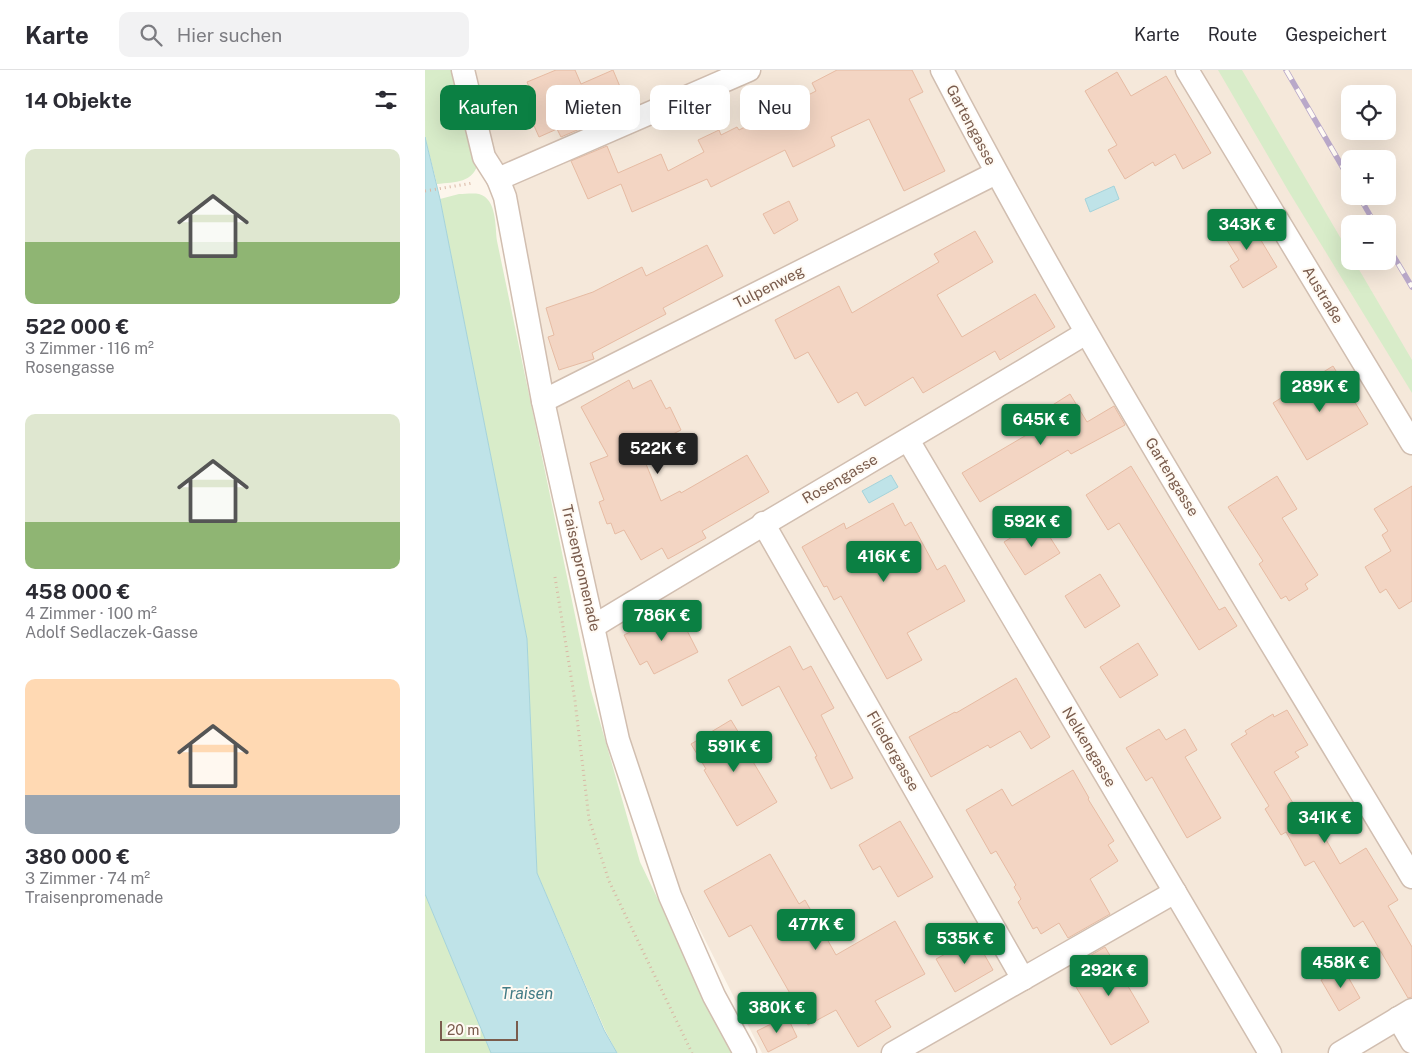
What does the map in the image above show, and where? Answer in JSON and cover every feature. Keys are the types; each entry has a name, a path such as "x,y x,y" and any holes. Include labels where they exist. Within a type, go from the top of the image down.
{"street":[{"name":"Traisenpromenade","path":"463,70 483,157 498,179 505,197 543,401 618,740 670,896 714,996 745,1053"},
{"path":"498,179 749,70"},
{"name":"Gartengasse","path":"942,70 996,173 1086,333 1412,877"},
{"name":"Austraße","path":"1187,70 1412,443"},
{"name":"Tulpenweg","path":"543,401 996,173"},
{"name":"Rosengasse","path":"594,626 763,523 908,440 1086,333"},
{"name":"Nelkengasse","path":"908,440 1271,1053"},
{"name":"Fliedergasse","path":"763,523 1023,979"},
{"path":"893,1053 1175,892"},
{"path":"1340,1053 1405,1014 1412,1042"}],"path":[{"path":"425,192 458,185"}],"shaded area":[{"path":"469,70 1412,70 1412,1053 762,1053 680,890 671,861 629,773 477,130 536,130 536,85 470,85"}],"green space":[{"path":"425,70 454,70 458,85 440,85 440,130 470,130 478,162 476,169 468,178 463,180 437,184 425,137"},
{"path":"1218,70 1242,70 1341,239 1341,270 1359,270 1412,360 1412,393 1289,192"},
{"path":"459,194 479,194 485,197 489,201 494,214 497,241 590,687 640,862 732,1053 617,1053 605,1030 537,873 527,639 440,199"},
{"path":"425,894 491,1053 425,1053"}],"water":[{"name":"Traisen","path":"425,137 440,199 527,639 537,873 604,1030 617,1053 491,1053 425,894"},
{"path":"1114,186 1119,199 1090,212 1085,199"},
{"path":"891,475 898,487 869,503 862,491"}],"building":[{"path":"556,70 575,70 581,84 613,70 619,85 546,85 546,130 555,130 539,137 536,130 536,85 528,85 527,82"},
{"path":"837,70 912,70 923,92 909,99 945,171 904,191 869,119 831,137 835,146 793,167 785,150 711,187 707,179 632,212 621,184 588,199 571,161 607,146 618,173 661,154 668,171 704,152 698,140 719,130 721,135 737,127 739,130 810,130 810,94 816,91 812,83"},
{"path":"1117,72 1131,96 1166,76 1211,153 1183,169 1175,154 1155,166 1153,162 1125,179 1108,150 1117,145 1085,91"},
{"path":"558,130 577,130 561,137"},
{"path":"789,201 798,220 774,234 763,214"},
{"path":"1244,212 1277,267 1243,288 1230,266 1239,260 1219,227"},
{"path":"975,231 993,262 937,295 962,337 1035,294 1055,327 1000,360 995,351 923,393 913,377 865,406 857,392 838,403 808,352 795,359 775,320 839,286 852,313 939,262 934,254"},
{"path":"707,245 723,276 663,308 666,314 592,353 594,359 559,370 548,337 554,335 546,308 593,292 642,267 646,276"},
{"path":"1333,366 1368,424 1307,460 1273,403"},
{"path":"629,380 633,389 651,380 666,409 670,407 681,430 667,437 673,450 646,464 661,501 680,491 681,493 747,455 769,492 702,531 706,538 668,559 662,548 641,560 624,530 615,534 611,523 607,524 599,502 604,500 590,463 608,456 581,407"},
{"path":"1070,394 1087,422 1114,406 1125,425 1071,454 1068,450 980,502 962,473 1035,430 1031,424 1054,411 1051,406"},
{"path":"1131,466 1219,610 1225,607 1237,626 1199,650 1119,523 1108,530 1086,495"},
{"path":"1277,476 1297,509 1282,518 1318,575 1305,584 1308,589 1289,601 1286,596 1281,599 1259,564 1263,561 1228,507"},
{"path":"1412,486 1412,601 1399,609 1386,589 1380,593 1365,567 1391,551 1382,535 1388,531 1374,509"},
{"path":"893,503 905,526 911,522 937,570 945,565 965,601 907,633 922,660 887,679 841,596 834,600 827,586 824,587 802,547 844,523 846,529"},
{"path":"1039,520 1060,553 1025,575 1004,542"},
{"path":"1100,574 1120,606 1085,628 1065,596"},
{"path":"676,609 698,652 654,674 647,661 640,665 624,635"},
{"path":"1138,643 1158,675 1120,698 1100,667"},
{"path":"790,646 803,670 811,666 834,708 821,715 853,778 831,789 815,757 817,756 779,686 742,706 728,680"},
{"path":"1016,678 1050,737 1031,749 1020,731 990,748 988,745 931,777 909,737 956,713"},
{"path":"1287,710 1308,745 1295,752 1299,757 1274,772 1304,821 1313,817 1340,864 1366,848 1398,900 1388,906 1412,947 1412,997 1408,998 1363,921 1354,927 1314,861 1305,866 1286,832 1281,835 1265,809 1269,806 1231,744 1247,734 1245,731 1273,714 1274,717"},
{"path":"731,720 777,802 737,826 691,744"},
{"path":"1159,729 1166,740 1185,729 1197,750 1185,757 1221,818 1187,838 1152,777 1146,781 1126,748"},
{"path":"1073,770 1088,799 1114,841 1108,845 1118,861 1090,879 1110,914 1068,938 1059,923 1041,934 1037,927 1033,929 1018,902 1021,899 1014,887 1016,885 996,851 991,854 966,810 1002,789 1012,806"},
{"path":"900,821 933,877 898,897 880,866 873,870 859,845"},
{"path":"770,854 799,904 805,900 836,955 895,921 925,974 875,1001 891,1027 858,1047 836,1010 808,1025 751,925 729,937 704,891"},
{"path":"975,938 993,970 955,992 936,959"},
{"path":"1105,947 1149,1022 1111,1045 1070,977 1085,968 1081,961"},
{"path":"1343,968 1360,998 1339,1011 1321,980"},
{"path":"787,1016 797,1037 768,1052 757,1031"}],"railway":[{"path":"1286,70 1341,165"},
{"path":"1364,205 1370,215"},
{"path":"1396,260 1412,287"}]}
